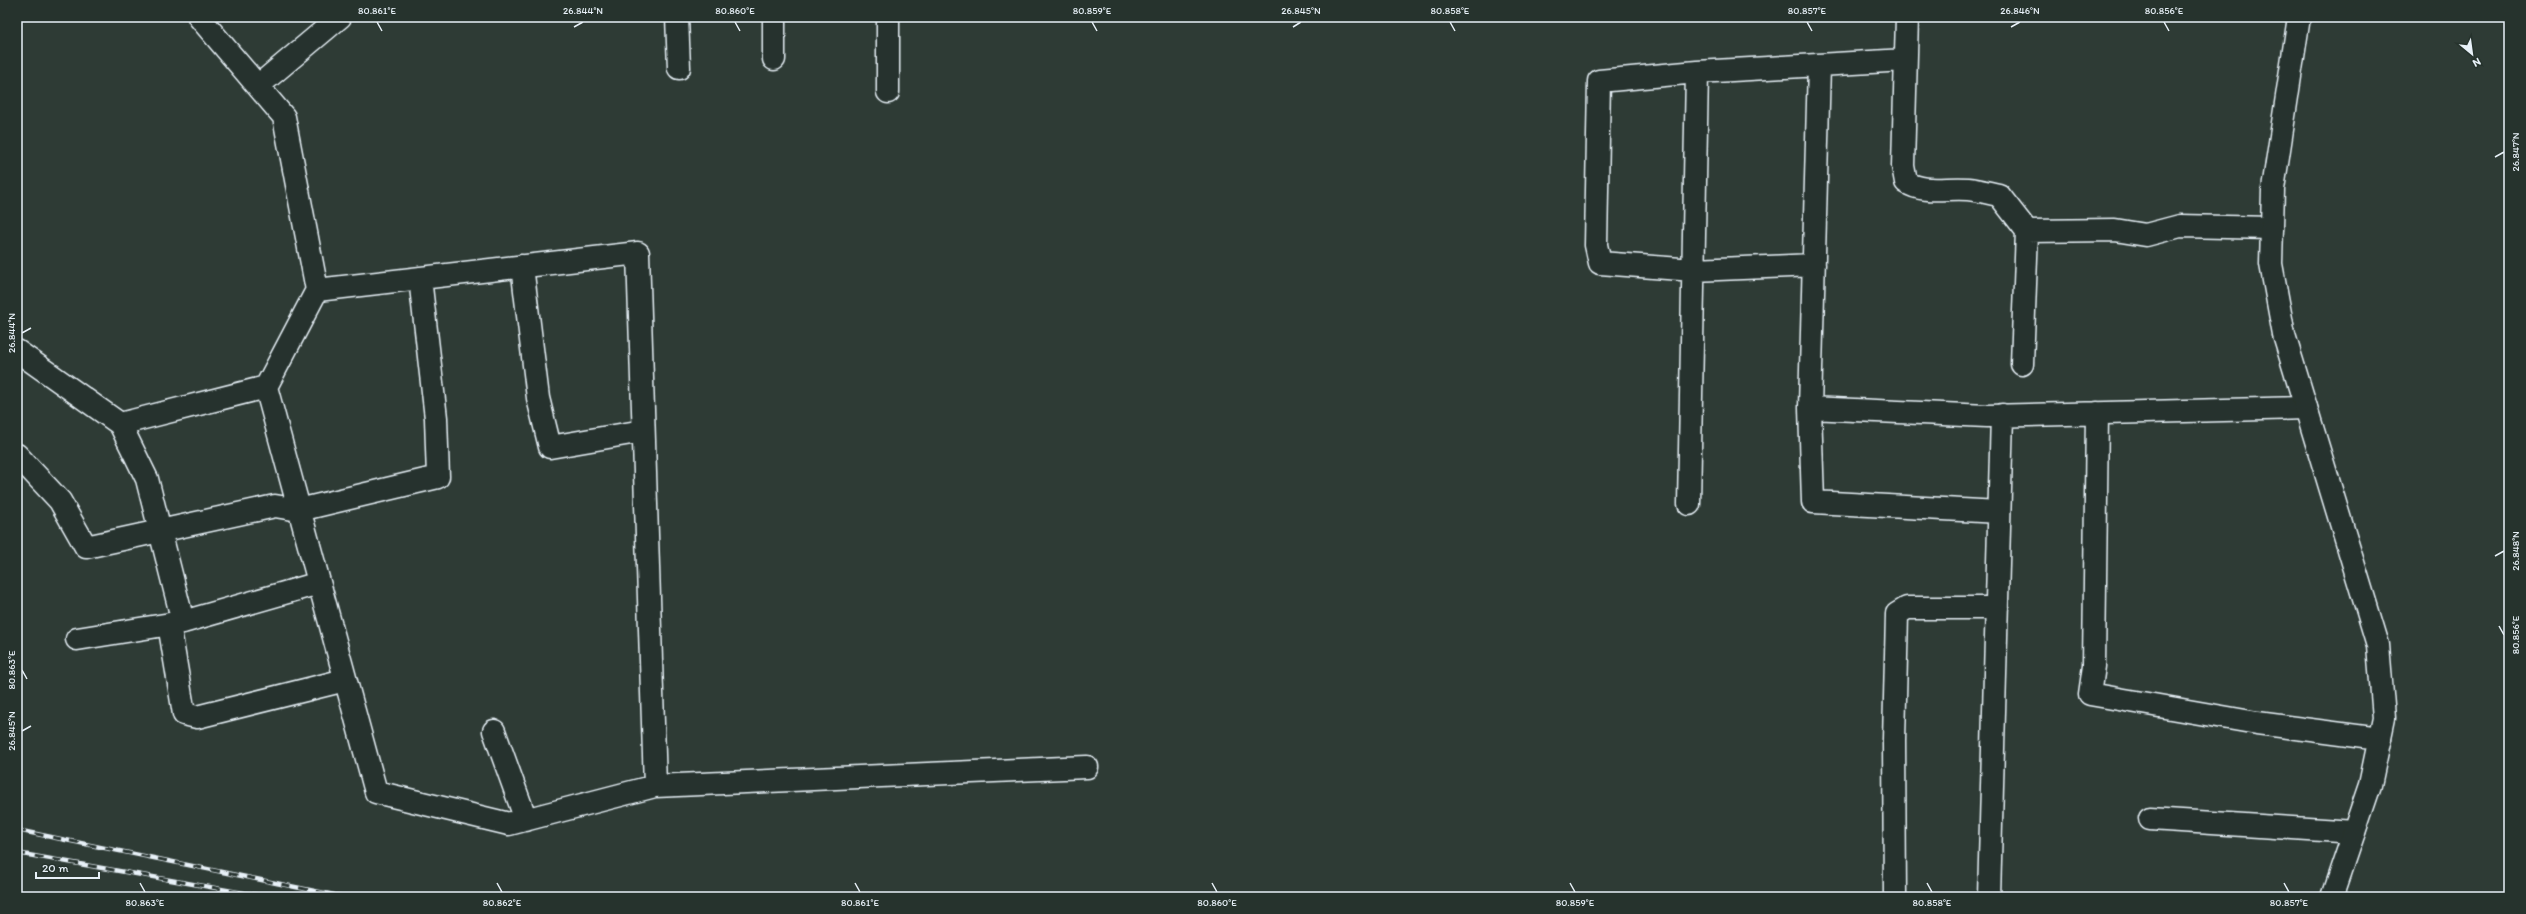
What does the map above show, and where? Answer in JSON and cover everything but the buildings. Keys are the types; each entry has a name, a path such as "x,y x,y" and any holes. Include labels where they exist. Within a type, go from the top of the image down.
{"street":[{"path":"199,17 284,117 317,290 266,387 376,792 509,824 655,786 1086,767"},
{"path":"258,86 340,17"},
{"path":"677,17 679,68"},
{"path":"774,17 774,59"},
{"path":"888,17 888,92"},
{"path":"1907,17 1903,166 1906,182 1912,186 1933,189 1967,189 1999,195 2027,231 2022,364"},
{"path":"2299,17 2273,189 2271,264 2284,334 2378,645 2384,718 2370,785 2332,897"},
{"path":"1814,265 1694,270 1600,263 1596,237 1599,81 1697,72 1905,60"},
{"path":"1819,65 1810,408 1813,502 2000,512"},
{"path":"1689,504 1697,72"},
{"path":"2027,231 2115,230 2146,235 2180,226 2272,228"},
{"path":"317,290 638,253 655,786"},
{"path":"522,266 538,398 550,447 643,431"},
{"path":"17,455 60,501 86,547 275,506 299,510 305,506 438,477 436,418 420,278"},
{"path":"17,351 120,424 148,479 160,531 176,623 184,714 197,717 345,680"},
{"path":"120,424 266,387"},
{"path":"1810,408 2002,415 2306,408"},
{"path":"2097,413 2094,666 2090,694 2257,723 2380,739"},
{"path":"1989,897 2002,415"},
{"path":"77,639 176,623 319,583"},
{"path":"1895,897 1894,740 1897,614 1908,608 1997,608"},
{"path":"494,731 526,820"},
{"path":"2150,819 2354,832"}],"railway":[{"path":"17,830 344,897"},
{"path":"17,853 267,897"}]}
